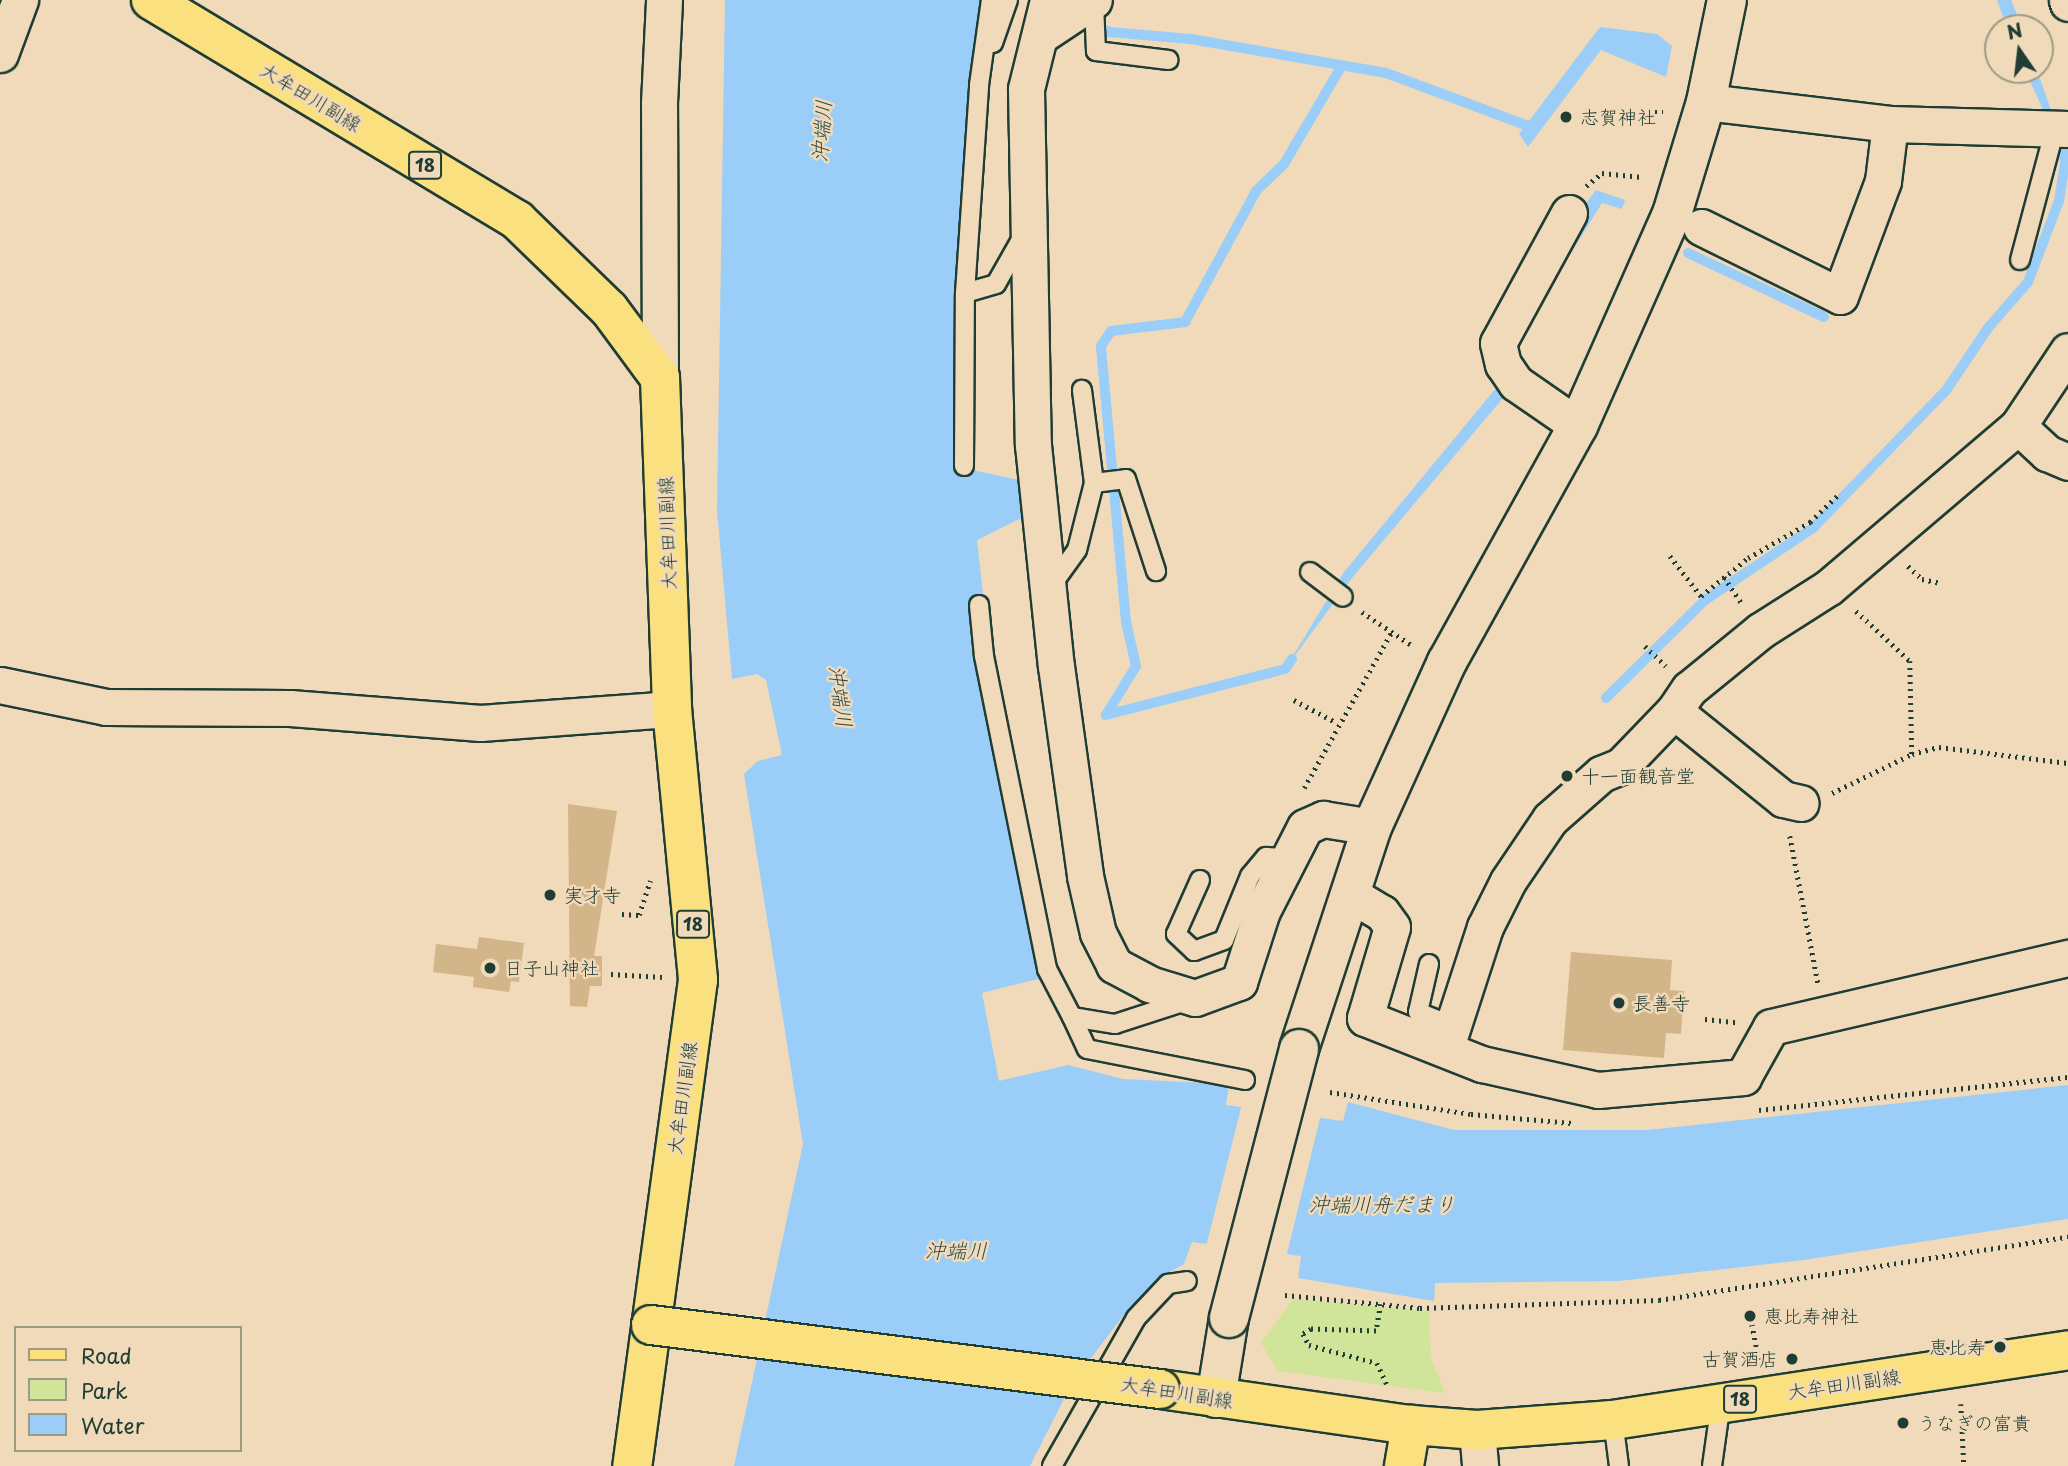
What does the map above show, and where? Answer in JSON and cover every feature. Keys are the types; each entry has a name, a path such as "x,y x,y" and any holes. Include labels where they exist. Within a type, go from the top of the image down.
{"main road":[{"name":"大牟田川副線","path":"151,0 517,220 609,309 660,378 672,709 698,980 632,1466"},
{"name":"大牟田川副線","path":"651,1325 1160,1389 1410,1425 1478,1448 1613,1420 1715,1403 2068,1350"},
{"path":"1404,1466 1410,1425"}],"street":[{"path":"0,54 20,0"},
{"path":"660,378 659,117 664,0"},
{"path":"1048,0 1043,34 1026,89 1033,444 1047,591 1085,876 1098,933 1114,965 1149,984 1195,998 1239,982 1262,911 1304,827 1323,819 1372,827"},
{"path":"1216,1398 1229,1318 1299,1049 1372,827 1447,662 1578,426 1672,214 1706,102 1727,0"},
{"path":"1043,34 1094,2"},
{"path":"1706,102 1890,124 2063,128"},
{"path":"1701,227 1840,296 1883,181 1890,124"},
{"path":"1569,213 1498,343 1503,364 1516,383 1578,426"},
{"path":"1449,1036 1485,927 1508,881 1550,819 1601,774 1621,766 1674,711 1689,689 1760,631 1829,587 2018,426 2068,351"},
{"path":"2018,426 2047,453 2068,462"},
{"path":"0,685 106,707 290,708 480,723 672,709"},
{"path":"1674,711 1792,801"},
{"path":"1350,894 1382,912 1392,927 1365,1018 1449,1036 1482,1065 1598,1090 1743,1077 1771,1027 2068,958"}],"lane":[{"path":"964,466 965,293 979,85 991,0"},
{"path":"979,85 1008,0"},
{"path":"1094,2 1096,51 1168,60"},
{"path":"2020,260 2063,128"},
{"path":"965,293 996,284 1029,227"},
{"path":"1047,591 1077,550 1094,483 1082,390"},
{"path":"1094,483 1126,479 1156,571"},
{"path":"1310,572 1343,597"},
{"path":"979,605 984,656 1047,969 1087,1049 1245,1080"},
{"path":"1200,880 1177,934 1194,951 1224,940 1250,876 1266,857 1288,858"},
{"path":"1429,964 1418,1012 1449,1036"},
{"path":"1072,1017 1115,1024 1195,998"},
{"path":"1052,1466 1136,1318 1168,1284 1187,1280"},
{"path":"1701,1466 1715,1403"},
{"path":"1712,1466 1715,1403"},
{"path":"1613,1420 1619,1466"}],"path":[{"path":"1605,112 1663,111"},
{"path":"1569,213 1587,184 1602,173 1643,177"},
{"path":"1670,556 1701,596 1724,577 1810,522 1840,493"},
{"path":"1724,577 1730,585"},
{"path":"1829,587 1910,661 1912,754"},
{"path":"1343,597 1391,633 1420,650"},
{"path":"1304,788 1337,723 1391,633"},
{"path":"1645,646 1656,656"},
{"path":"1294,700 1337,723"},
{"path":"1824,1014 1792,801 1912,754 1940,747 2068,763"},
{"path":"611,974 698,980"},
{"path":"1285,1296 1420,1308 1659,1300 2068,1237"},
{"path":"1381,1304 1376,1331 1311,1329 1303,1334 1309,1345 1377,1363 1387,1383 1386,1395"},
{"path":"1959,1367 1964,1466"}],"green space":[{"path":"1293,1299 1429,1311 1431,1358 1445,1393 1278,1371 1261,1343"}],"water":[{"name":"沖端川","path":"725,0 986,0 979,50 968,469 1029,482 1032,513 977,540 987,630 1055,975 982,993 999,1081 1068,1065 1123,1079 1229,1084 1226,1105 1343,1121 1348,1102 1454,1130 1648,1130 2068,1085 2068,1219 1804,1260 1619,1281 1435,1283 1434,1301 1298,1278 1301,1256 1192,1242 1184,1264 1161,1277 1142,1303 1123,1316 1072,1383 1030,1466 734,1466 803,1144 744,774 758,761 782,755 766,680 757,674 732,679 717,510"},
{"path":"1997,0 2011,0 2017,14 2002,14"},
{"path":"1600,27 1657,34 1672,46 1666,77 1601,50 1528,147 1519,134"},
{"path":"2031,84 2042,84 2051,110 2064,111 2066,118 2047,119"},
{"path":"1596,190 1625,200 1622,209 1602,203 1518,338 1578,214"},
{"path":"1497,387 1508,392 1352,578 1285,669 1344,572"}],"pier":[{"path":"1242,1104 1321,1114 1286,1258 1206,1247"}],"building":[{"path":"568,804 617,811 594,956 602,956 602,986 590,986 587,1007 570,1006"},
{"path":"479,937 524,943 519,982 511,981 509,992 473,987 474,977 433,972 436,944 477,949"},
{"path":"1571,952 1672,960 1670,990 1684,991 1681,1034 1666,1033 1664,1058 1563,1050"}],"waterway":[{"path":"1094,24 1109,32 1191,39 1386,73 1534,128"},
{"path":"1292,659 1285,669 1106,715 1136,666 1126,622 1101,346 1111,331 1185,322 1256,191 1284,164 1341,67"},
{"path":"1606,698 1705,600 1813,528 1947,389 1988,328 2028,282 2059,201 2065,164 2061,133"},
{"path":"1688,253 1824,317"}],"place":[{"name":"志賀神社","path":"1566,117"},
{"name":"十一面観音堂","path":"1567,776"},
{"name":"実才寺","path":"550,895"},
{"name":"日子山神社","path":"490,968"},
{"name":"長善寺","path":"1619,1003"},
{"name":"恵比寿神社","path":"1750,1316"},
{"name":"恵比寿","path":"2000,1347"},
{"name":"古賀酒店","path":"1792,1359"},
{"name":"うなぎの富貴","path":"1903,1423"}],"water label":[{"name":"沖端川舟だまり","path":"1382,1203"}]}
